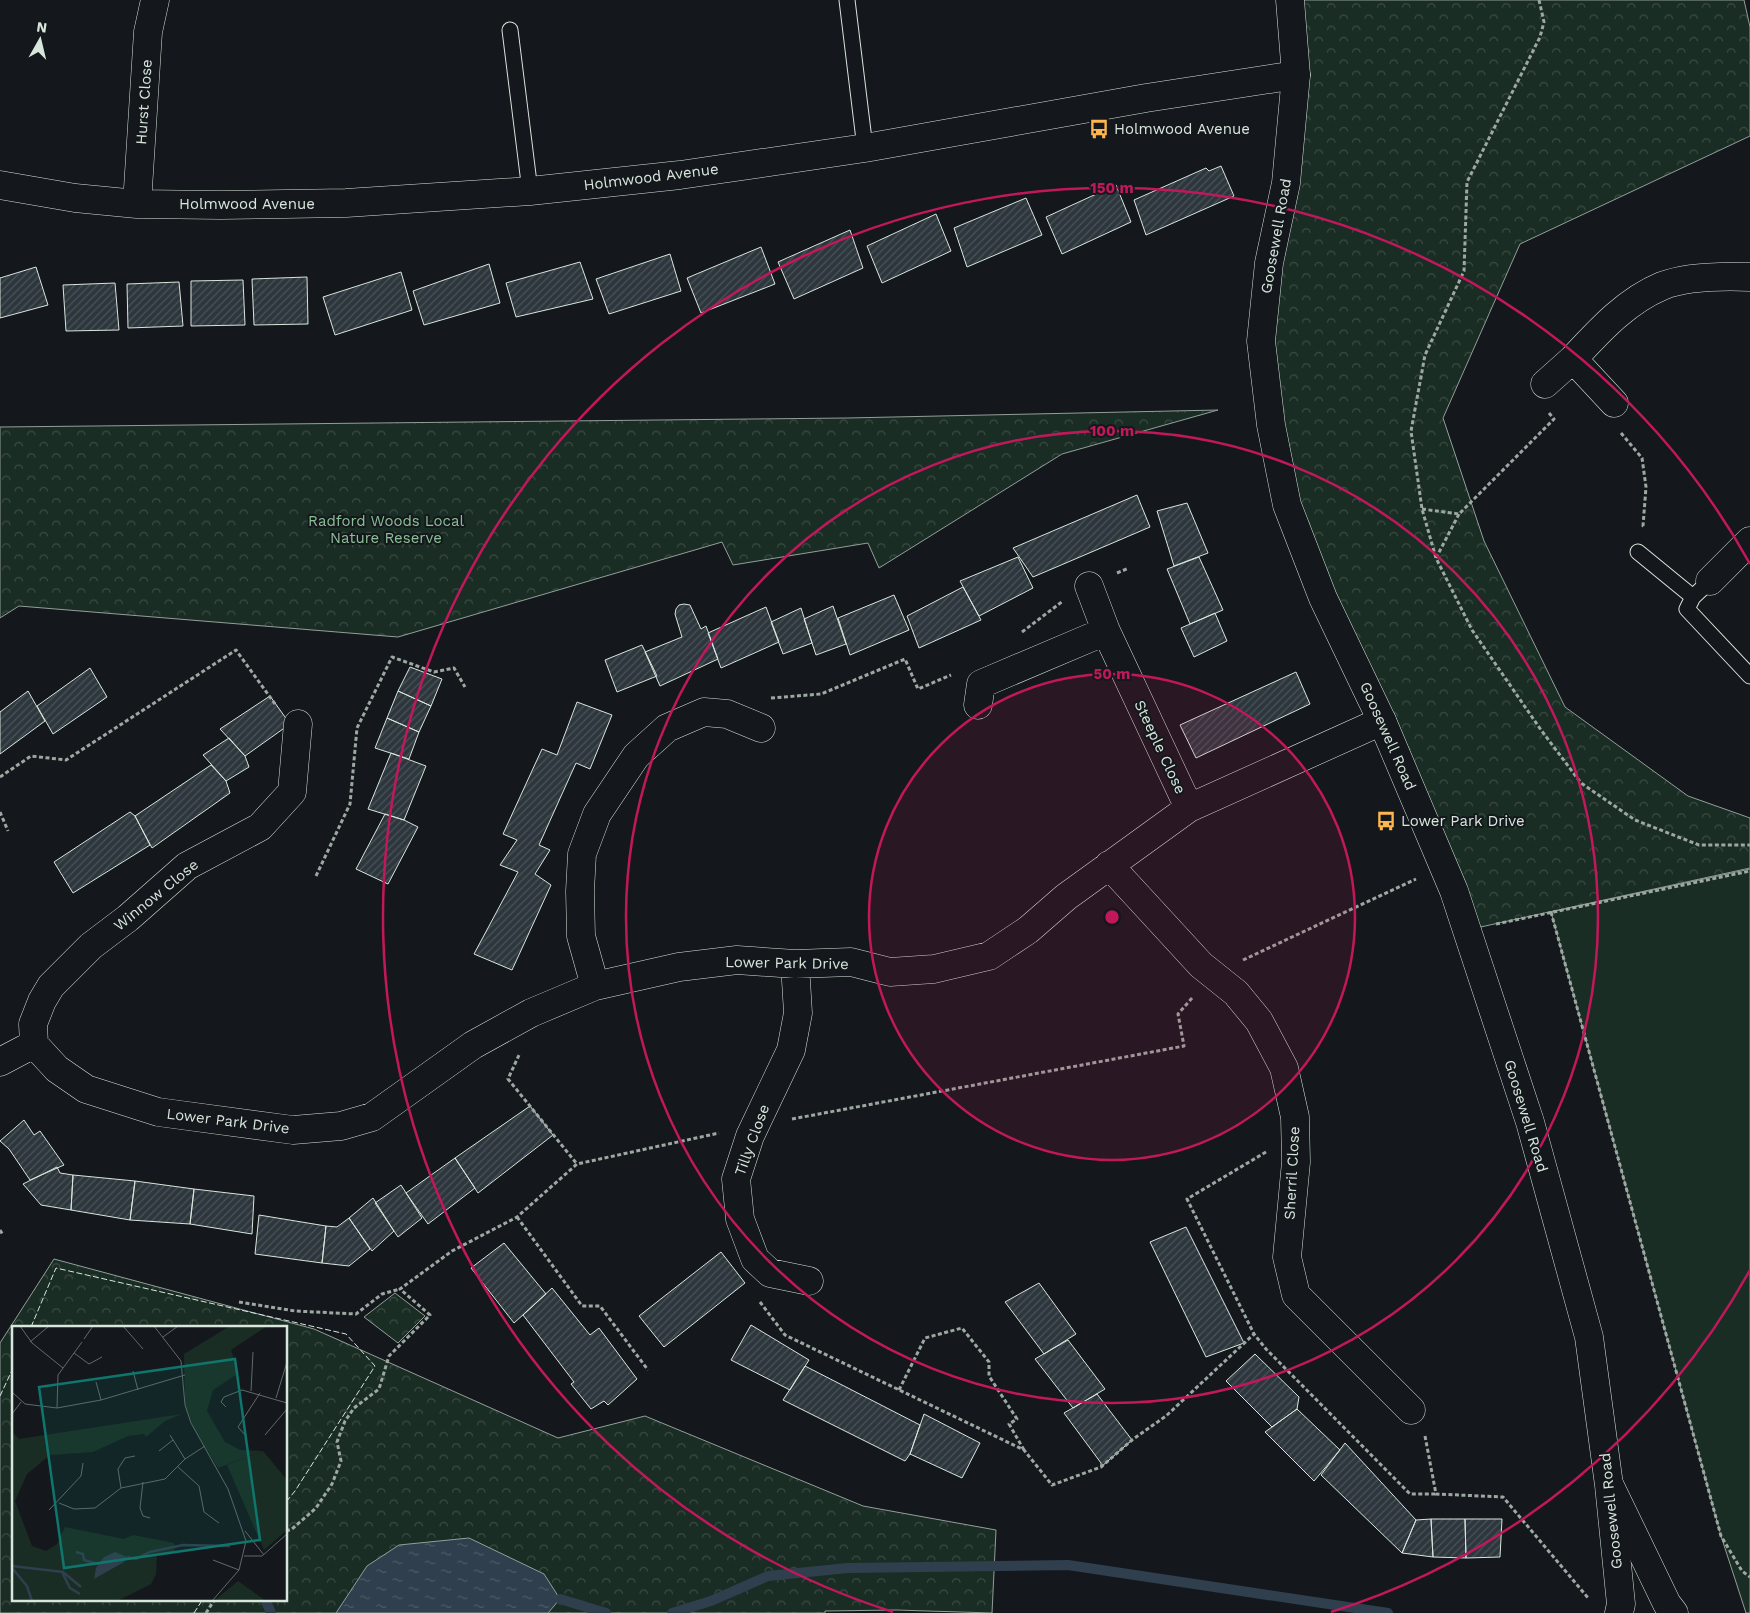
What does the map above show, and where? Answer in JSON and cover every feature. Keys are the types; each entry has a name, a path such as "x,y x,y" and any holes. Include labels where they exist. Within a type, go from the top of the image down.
{"street":[{"name":"Hurst Close","path":"137,204 148,32 155,0"},
{"name":"Goosewell Road","path":"1290,0 1296,74 1286,184 1269,263 1261,341 1271,425 1287,505 1323,598 1382,720 1454,891 1530,1122 1589,1337 1609,1484 1621,1604 1607,1609"},
{"name":"Holmwood Avenue","path":"0,185 75,198 137,204 346,203 530,191 680,175 865,148 1146,98 1296,74"},
{"path":"1545,384 1573,359 1610,320 1640,298 1663,286 1697,278 1750,277"},
{"path":"1573,359 1614,403"},
{"path":"1701,589 1748,548"},
{"name":"Steeple Close","path":"1089,586 1106,631 1189,808"},
{"path":"979,694 1106,631"},
{"path":"594,986 581,936 580,891 582,854 597,814 636,756 667,728 704,712 728,714 762,728"},
{"name":"Lower Park Drive","path":"34,1044 57,1069 86,1089 158,1112 293,1130 341,1126 372,1117 473,1045 531,1013 594,986 679,967 737,960 795,964 851,962 890,972 934,969 989,956 1028,930 1066,897 1189,808 1382,720"},
{"name":"Winnow Close","path":"34,1044 33,1024 42,1001 51,986 85,953 128,918 186,866 260,827 292,792 297,729"},
{"name":"Sherril Close","path":"1109,865 1201,965 1236,993 1258,1021 1284,1068 1295,1117 1296,1162 1287,1257 1296,1295 1411,1410"},
{"name":"Tilly Close","path":"770,1273 755,1258 740,1219 736,1179 754,1126 791,1050 798,1014 795,964"},
{"path":"0,1062 34,1044"},
{"path":"770,1273 810,1281"},
{"path":"1609,1484 1674,1613"}],"lane":[{"path":"847,0 865,148"},
{"path":"510,30 530,191"},
{"path":"1638,552 1701,589 1687,609 1750,676"}],"path":[{"path":"1538,0 1544,22 1540,37 1467,182 1464,271 1425,355 1411,431 1422,510 1436,558 1472,630 1581,783 1635,820 1699,845 1750,845"},
{"path":"1436,558 1459,514 1554,419 1534,396 1545,384"},
{"path":"1614,403 1607,415 1642,458 1646,487 1643,526 1650,532"},
{"path":"1422,510 1459,514"},
{"path":"1018,634 1073,593 1130,568"},
{"path":"0,777 31,756 66,760 236,650 297,729"},
{"path":"316,876 350,804 357,728 392,657 434,672 454,668 465,687"},
{"path":"728,714 734,702 821,694 905,660 918,689 952,675 979,694"},
{"path":"0,812 8,831"},
{"path":"239,1302 295,1311 356,1314 382,1294 400,1289 452,1251 517,1217 576,1164 754,1126 1184,1046 1178,1014 1212,974 1444,866"},
{"path":"1467,930 1750,871"},
{"path":"1551,912 1721,1536 1742,1571 1750,1577"},
{"path":"520,1052 508,1079 576,1164"},
{"path":"517,1217 582,1306 600,1306 648,1370"},
{"path":"0,1230 3,1235"},
{"path":"770,1273 751,1291 785,1335 1024,1450"},
{"path":"288,1530 316,1508 332,1484 341,1461 337,1442 345,1421 354,1408 379,1389 389,1356 430,1315 400,1289"},
{"path":"899,1390 925,1338 962,1328 989,1362 989,1376 1017,1419 1009,1424 1024,1450 1052,1485 1101,1467 1132,1440 1166,1416 1254,1334"},
{"path":"1411,1410 1420,1410 1436,1494 1503,1497 1607,1609"},
{"path":"206,1613 214,1600"}],"green space":[{"path":"1301,0 1744,0 1750,27 1750,136 1520,244 1443,418 1484,541 1565,707 1688,796 1750,818 1750,868 1467,930 1309,559 1261,341"},
{"name":"Radford Woods Local Nature Reserve","path":"1218,410 1062,454 879,568 868,543 733,565 722,542 398,637 19,606 0,618 0,427 847,418"},
{"path":"1750,869 1750,1613 1746,1613 1721,1536 1551,912"},
{"path":"54,1259 314,1329 558,1438 645,1416 863,1506 996,1530 992,1613 896,1610 825,1611 825,1613 0,1613 0,1343"},
{"path":"395,1293 425,1316 398,1343 364,1317"}],"water":[{"path":"469,1538 544,1574 560,1599 548,1613 336,1613 367,1566 399,1545"}],"building":[{"path":"1221,166 1234,196 1146,235 1134,200 1206,168 1209,171"},
{"path":"1116,185 1131,222 1062,254 1046,217"},
{"path":"1026,198 1042,235 967,267 954,228"},
{"path":"936,214 951,251 882,283 867,246"},
{"path":"850,230 863,268 794,299 778,262"},
{"path":"761,247 775,284 701,313 687,278"},
{"path":"670,254 681,291 609,314 596,279"},
{"path":"580,262 593,299 516,317 506,283"},
{"path":"489,264 500,303 424,325 413,291"},
{"path":"36,267 48,305 0,318 0,278"},
{"path":"401,272 412,310 335,335 323,297"},
{"path":"307,277 308,324 254,325 252,279"},
{"path":"243,280 245,325 191,326 191,281"},
{"path":"179,282 183,326 128,328 127,284"},
{"path":"115,283 119,330 66,331 63,285"},
{"path":"1137,495 1150,527 1033,577 1013,548"},
{"path":"1187,503 1208,553 1174,566 1157,511"},
{"path":"1018,557 1033,588 979,616 960,581"},
{"path":"1199,557 1223,610 1190,624 1167,569"},
{"path":"963,587 981,620 919,648 907,616"},
{"path":"894,595 909,630 850,655 838,618"},
{"path":"679,605 690,605 701,629 706,626 718,659 660,686 645,652 682,637 675,614"},
{"path":"833,606 846,644 816,655 804,619"},
{"path":"766,607 779,642 721,668 708,633"},
{"path":"801,608 812,643 783,654 771,622"},
{"path":"1215,613 1227,641 1194,657 1181,628"},
{"path":"642,645 657,676 617,692 605,660"},
{"path":"410,667 442,679 431,706 398,691"},
{"path":"90,668 107,697 53,734 37,706"},
{"path":"1296,672 1310,704 1196,758 1180,725"},
{"path":"28,691 45,721 0,754 0,712"},
{"path":"398,691 431,706 419,732 387,718"},
{"path":"270,696 290,724 245,756 220,729"},
{"path":"577,702 612,715 590,769 576,763 539,845 550,850 535,874 551,885 512,970 474,954 518,872 500,865 517,840 503,834 542,749 557,755"},
{"path":"387,718 419,732 409,759 375,748"},
{"path":"229,738 245,756 249,767 226,781 203,755"},
{"path":"391,753 426,766 404,820 368,809"},
{"path":"211,765 226,781 230,793 152,848 135,816"},
{"path":"130,812 135,816 150,845 73,893 54,862"},
{"path":"385,814 418,827 388,884 356,869"},
{"path":"530,1106 553,1135 478,1193 455,1158"},
{"path":"24,1120 34,1135 40,1131 64,1165 30,1180 9,1149 0,1141"},
{"path":"455,1158 475,1188 428,1224 406,1193"},
{"path":"57,1167 60,1173 73,1175 71,1210 41,1205 23,1184"},
{"path":"73,1175 135,1181 130,1220 71,1210"},
{"path":"135,1181 194,1189 190,1224 130,1220"},
{"path":"401,1185 422,1218 398,1237 375,1203"},
{"path":"194,1189 254,1196 252,1234 190,1224"},
{"path":"373,1198 394,1231 372,1251 349,1218"},
{"path":"259,1215 326,1226 322,1263 255,1254"},
{"path":"349,1218 370,1249 349,1266 322,1263 326,1226 337,1227"},
{"path":"1186,1227 1244,1343 1206,1357 1150,1242"},
{"path":"504,1243 546,1294 514,1323 471,1268"},
{"path":"721,1252 745,1283 664,1347 639,1316"},
{"path":"1039,1283 1076,1334 1044,1354 1005,1302"},
{"path":"552,1288 590,1335 599,1328 637,1379 608,1405 604,1401 591,1409 571,1384 574,1382 523,1315"},
{"path":"751,1325 809,1360 790,1390 731,1360"},
{"path":"1068,1340 1105,1389 1073,1408 1035,1359"},
{"path":"1255,1354 1299,1397 1297,1409 1272,1427 1226,1381"},
{"path":"805,1366 920,1425 910,1454 905,1461 783,1400"},
{"path":"1097,1394 1132,1440 1101,1467 1101,1463 1064,1413"},
{"path":"1297,1409 1340,1450 1314,1481 1265,1432"},
{"path":"924,1414 980,1443 962,1478 910,1454"},
{"path":"1345,1443 1416,1520 1402,1553 1321,1475"},
{"path":"1431,1519 1465,1519 1466,1558 1433,1557"},
{"path":"1431,1519 1433,1557 1402,1553 1416,1520"},
{"path":"1465,1519 1502,1519 1500,1557 1466,1558"}],"waterway":[{"path":"672,1613 711,1601 768,1576 848,1568 1068,1565 1388,1613"},
{"path":"560,1599 606,1613"},
{"path":"265,1600 271,1613"}],"fence":[{"path":"31,1326 56,1268 346,1334 375,1366 288,1500"},
{"path":"0,1396 12,1370"},
{"path":"194,1613 202,1600"}],"place":[{"name":"Holmwood Avenue","path":"1099,129"},
{"name":"Lower Park Drive","path":"1386,821"}]}
